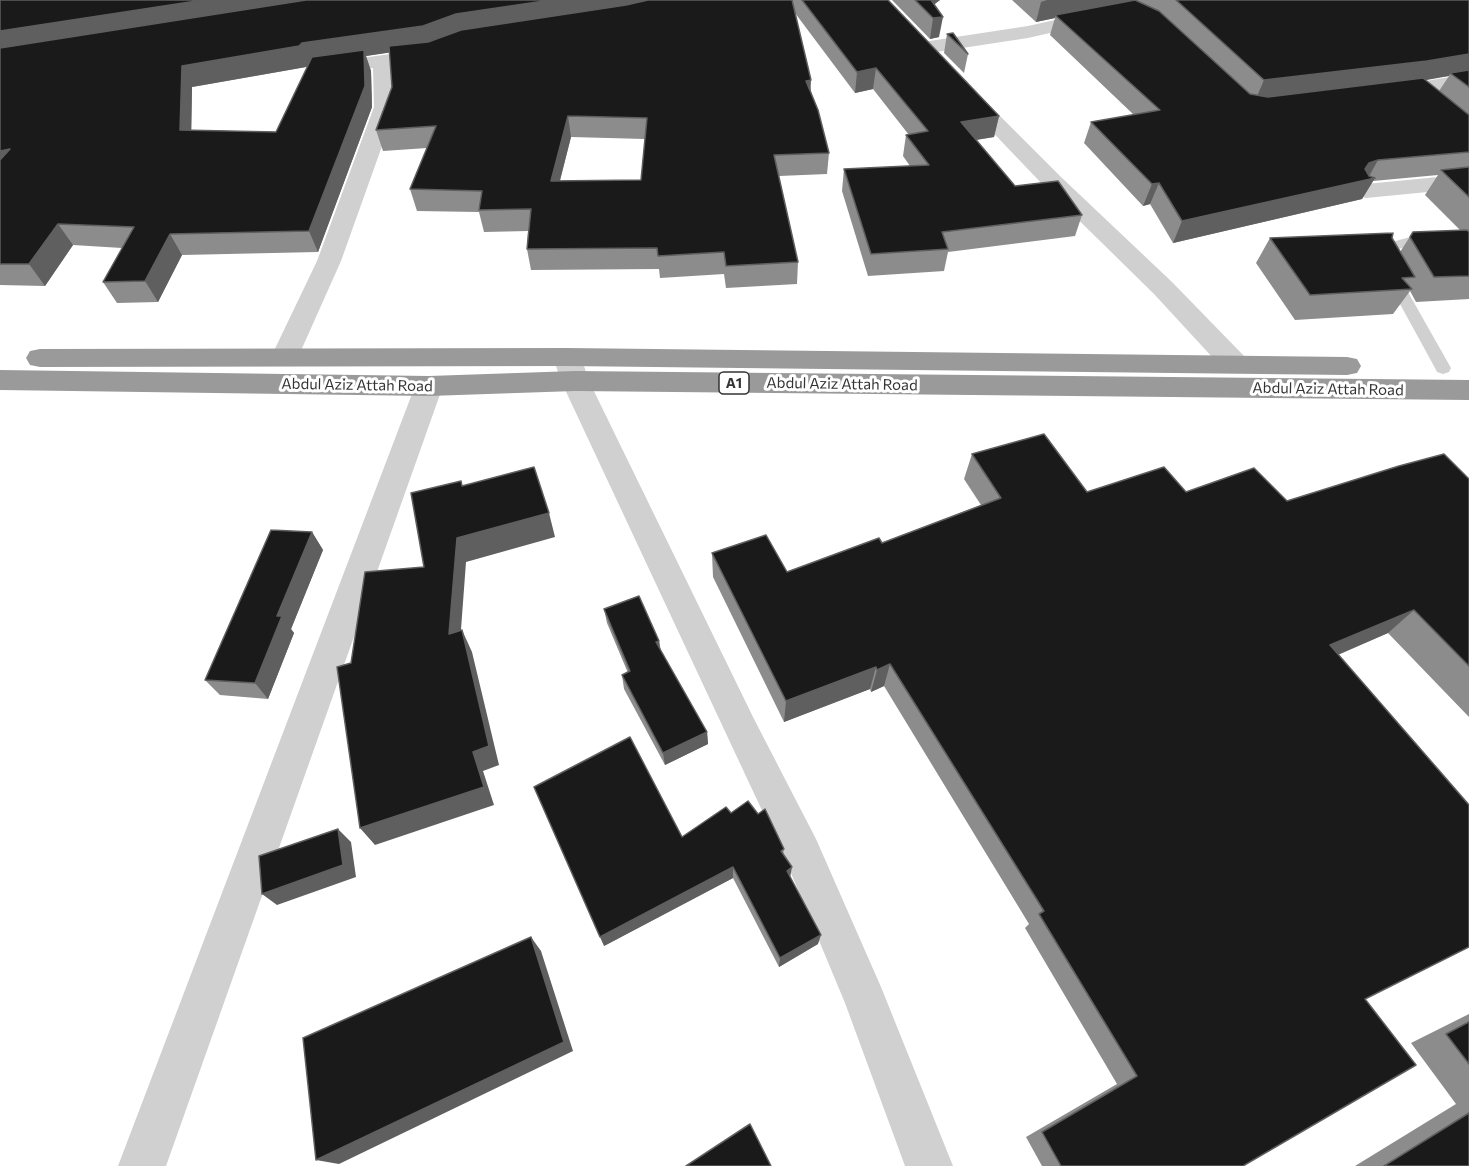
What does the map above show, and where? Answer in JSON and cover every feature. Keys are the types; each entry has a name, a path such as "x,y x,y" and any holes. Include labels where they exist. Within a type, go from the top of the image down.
{"highway":[{"name":"Abdul Aziz Attah Road","path":"0,358 285,357 571,369 1469,390"},
{"name":"Abdul Aziz Attah Road","path":"0,380 429,386 571,369 1235,364 1456,368"}],"street":[{"path":"1113,14 1028,32 916,40 1053,182 1163,288 1235,364"},
{"path":"317,70 433,54 452,47"},
{"path":"285,357 329,261 385,106 383,62"},
{"path":"1369,95 1415,90 1469,80"},
{"path":"1415,90 1433,104"},
{"path":"1366,191 1469,182"},
{"path":"571,369 741,731 802,853 866,1002 929,1166"},
{"path":"142,1166 429,386"}],"lane":[{"path":"1456,368 1384,262 1393,246 1418,239 1446,243 1469,261"}],"building":[{"path":"0,0 203,0 0,31"},
{"path":"306,0 551,0 456,14 423,26 302,43 299,46 182,66 180,130 276,132 312,57 364,50 365,86 309,231 170,234 145,281 103,282 134,227 58,224 29,264 0,264 0,160 10,149 0,151 0,48"},
{"path":"648,0 792,0 811,80 806,81 818,110 829,153 774,155 798,262 726,266 724,252 658,256 657,248 527,249 531,209 479,210 482,191 410,189 436,126 376,130 392,87 389,46 428,42 461,30","holes":["568,116 647,118 641,180 551,181"]},
{"path":"802,0 888,0 999,116 961,122 1015,186 1058,181 1082,215 942,232 948,249 871,254 844,169 929,165 906,135 928,131 876,68 857,72"},
{"path":"915,0 931,0 943,17 933,18"},
{"path":"1135,0 1159,11 1250,94 1268,97 1423,78 1469,115 1469,152 1378,160 1369,163 1365,169 1369,176 1375,178 1182,221 1159,183 1152,184 1091,122 1160,110 1055,15"},
{"path":"1176,0 1469,0 1469,54 1264,80"},
{"path":"953,33 968,54 947,34"},
{"path":"1469,70 1469,87 1450,73"},
{"path":"1469,167 1469,197 1441,170"},
{"path":"1467,230 1469,232 1469,276 1434,277 1410,237 1413,232"},
{"path":"1393,233 1392,238 1415,277 1402,278 1412,289 1310,295 1270,238"},
{"path":"1044,434 1087,492 1164,467 1186,492 1254,468 1287,501 1444,454 1469,479 1469,666 1414,610 1330,645 1469,805 1469,947 1365,999 1416,1065 1243,1166 1061,1166 1042,1132 1137,1076 1039,914 1044,911 890,664 877,670 876,667 786,701 712,553 766,535 787,572 879,538 882,543 1001,498 972,454"},
{"path":"534,467 549,513 457,538 449,634 462,630 489,746 473,752 484,787 360,828 337,667 351,663 365,572 424,567 411,493 461,481 462,486"},
{"path":"271,530 312,532 277,616 282,616 255,683 205,680"},
{"path":"639,596 659,641 656,642 707,732 663,753 622,675 630,671 604,609"},
{"path":"630,737 682,837 726,807 731,813 748,801 758,814 765,809 784,849 781,851 792,867 787,871 821,935 780,958 733,867 600,937 534,787"},
{"path":"338,829 343,865 262,894 259,856"},
{"path":"531,937 564,1042 316,1160 303,1038"},
{"path":"1469,1022 1469,1064 1446,1034"},
{"path":"1469,1113 1469,1166 1384,1166"},
{"path":"750,1124 771,1166 686,1166"}]}
